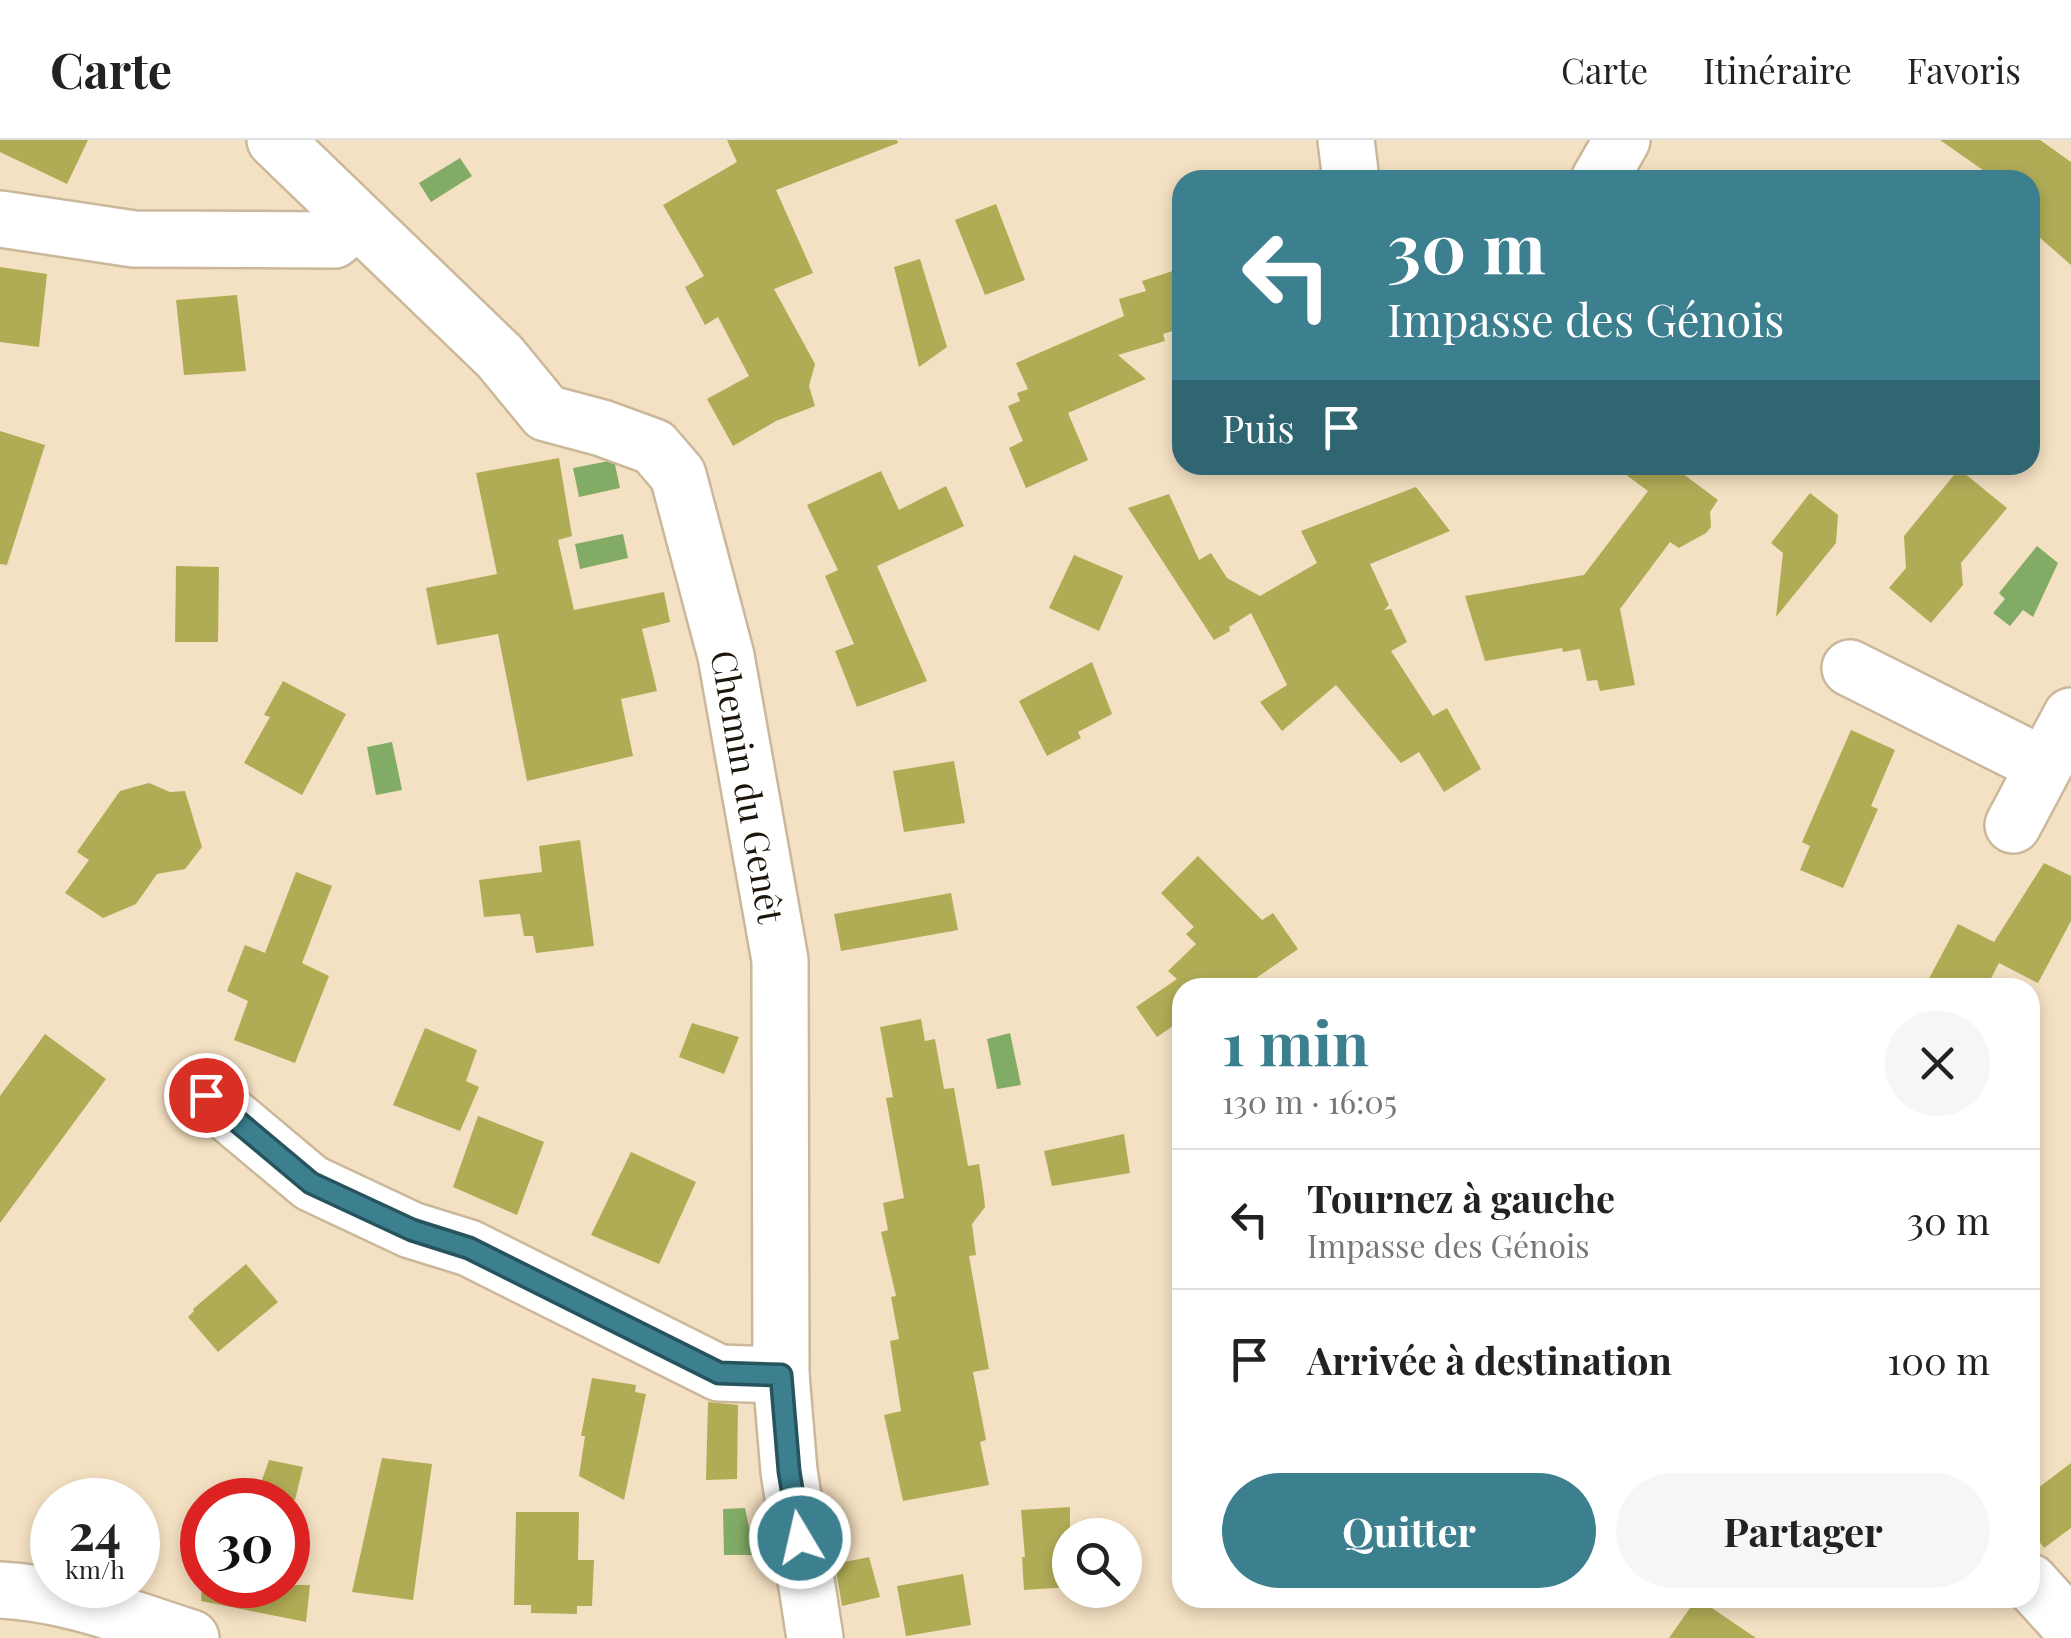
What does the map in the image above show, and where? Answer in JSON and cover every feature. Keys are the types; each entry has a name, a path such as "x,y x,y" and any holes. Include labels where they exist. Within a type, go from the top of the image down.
{"street":[{"name":"Chemin du Genêt","path":"275,140 500,356 546,413 654,447 678,475 726,656 780,960 781,1375 789,1471 816,1638"},
{"path":"1346,140 1350,170"},
{"path":"1605,170 1622,140"},
{"path":"0,219 134,240 334,240 357,221"},
{"path":"1850,668 2043,765"},
{"path":"2013,825 2071,716"},
{"path":"206,1095 311,1183 412,1230 469,1248 719,1373 781,1375"},
{"path":"0,1590 77,1602 192,1638"},
{"path":"2040,1593 2071,1627"}],"shaded area":[{"path":"460,158 472,176 431,202 419,183"},
{"path":"614,460 620,488 579,497 573,468"},
{"path":"623,534 628,558 580,569 575,544"},
{"path":"2037,546 2058,563 2033,617 2023,610 2010,626 1993,613 2005,599 1999,593"},
{"path":"392,742 402,790 376,795 367,747"},
{"path":"1010,1033 1021,1085 997,1089 987,1039"},
{"path":"745,1508 755,1555 724,1555 723,1509"}],"building":[{"path":"0,140 88,140 67,184 0,152"},
{"path":"727,140 898,143 776,190 813,273 774,289 815,364 809,386 815,406 776,421 733,446 707,399 749,376 718,317 705,325 685,287 704,276 663,205 737,162"},
{"path":"1940,140 2040,140 2071,162 2071,265 2040,238 2040,170 1983,170"},
{"path":"996,204 1025,280 985,295 955,220"},
{"path":"920,259 947,347 919,367 894,267"},
{"path":"0,267 47,274 39,347 0,342"},
{"path":"1172,271 1172,331 1163,334 1165,341 1118,355 1146,379 1068,413 1088,460 1026,488 1009,448 1023,441 1008,406 1020,401 1017,393 1028,389 1016,363 1124,316 1119,299 1146,291 1142,281"},
{"path":"237,295 246,371 184,375 176,300"},
{"path":"0,431 45,445 7,565 0,564"},
{"path":"559,458 572,536 558,540 574,610 664,592 670,622 642,629 657,691 621,699 633,756 527,781 498,634 437,645 426,588 497,574 476,473"},
{"path":"881,471 899,510 946,486 964,526 877,566 927,681 857,707 835,651 854,644 825,576 838,570 807,505"},
{"path":"1626,475 1684,475 1718,500 1710,512 1711,527 1706,533 1679,548 1670,542 1620,609 1635,685 1600,691 1597,680 1587,681 1580,649 1563,652 1562,648 1485,661 1465,596 1584,575 1648,491"},
{"path":"1954,475 1966,475 2007,508 1961,563 1963,585 1931,623 1889,588 1906,568 1904,536"},
{"path":"1416,487 1450,531 1370,564 1389,605 1384,610 1391,609 1407,642 1391,651 1433,716 1447,708 1481,769 1444,792 1419,752 1401,763 1336,685 1282,731 1260,702 1287,685 1251,613 1214,640 1128,508 1169,494 1199,560 1211,553 1227,578 1260,596 1317,563 1301,531"},
{"path":"1810,493 1838,515 1836,543 1776,617 1783,553 1771,543"},
{"path":"1074,555 1123,576 1099,631 1049,608"},
{"path":"176,566 219,567 218,642 175,642"},
{"path":"1092,662 1112,714 1078,732 1081,738 1047,756 1019,701"},
{"path":"283,681 346,714 302,795 244,763 270,717 264,715"},
{"path":"1851,730 1895,750 1871,806 1878,809 1843,888 1800,870 1810,846 1802,842"},
{"path":"954,761 965,823 904,832 893,771"},
{"path":"149,783 170,792 185,791 202,847 185,869 157,874 136,904 103,918 65,893 89,860 77,852 120,791"},
{"path":"580,840 594,946 536,953 533,936 524,936 520,914 484,917 479,880 542,872 539,846"},
{"path":"1198,856 1262,920 1273,913 1298,949 1256,978 1176,978 1168,971 1196,944 1186,934 1194,927 1161,893"},
{"path":"2044,863 2071,876 2071,921 2040,979 2028,978 1999,963 1991,978 1929,978 1958,924 1994,942"},
{"path":"296,872 332,886 302,963 329,976 295,1063 234,1040 248,1001 227,991 245,945 265,953"},
{"path":"951,893 958,930 841,951 834,914"},
{"path":"1172,982 1172,1027 1157,1037 1136,1007"},
{"path":"921,1019 925,1041 935,1039 944,1089 954,1088 968,1166 979,1164 984,1197 985,1207 972,1224 976,1255 969,1256 989,1369 973,1372 986,1440 980,1442 989,1485 903,1501 884,1415 901,1411 890,1341 899,1339 891,1297 896,1296 881,1232 888,1230 883,1203 904,1198 886,1098 893,1097 880,1027"},
{"path":"692,1023 739,1037 724,1074 679,1057"},
{"path":"425,1028 477,1050 466,1081 479,1087 460,1131 393,1105"},
{"path":"45,1034 106,1079 0,1223 0,1096"},
{"path":"478,1116 544,1142 517,1215 453,1187"},
{"path":"1124,1134 1130,1173 1052,1186 1044,1151"},
{"path":"631,1152 696,1182 659,1264 591,1235"},
{"path":"246,1264 278,1302 218,1352 188,1317"},
{"path":"592,1378 636,1385 635,1392 646,1394 624,1500 579,1476 585,1436 581,1436"},
{"path":"708,1402 738,1405 737,1479 706,1480"},
{"path":"382,1458 432,1464 413,1600 352,1592"},
{"path":"269,1460 303,1467 300,1478 263,1478"},
{"path":"2071,1463 2071,1528 2044,1548 2040,1543 2040,1486"},
{"path":"1070,1507 1070,1518 1052,1518 1052,1588 1024,1590 1021,1510"},
{"path":"516,1512 579,1512 578,1560 594,1560 592,1606 577,1606 577,1614 531,1613 531,1605 514,1605"},
{"path":"869,1557 880,1597 842,1606 835,1564"},
{"path":"963,1574 971,1625 906,1636 897,1586"},
{"path":"236,1608 308,1608 306,1622"},
{"path":"1690,1608 1712,1608 1756,1638 1669,1638"}],"route":[{"path":"206,1095 311,1183 412,1230 469,1248 719,1373 781,1375 789,1471 800,1538"}]}
